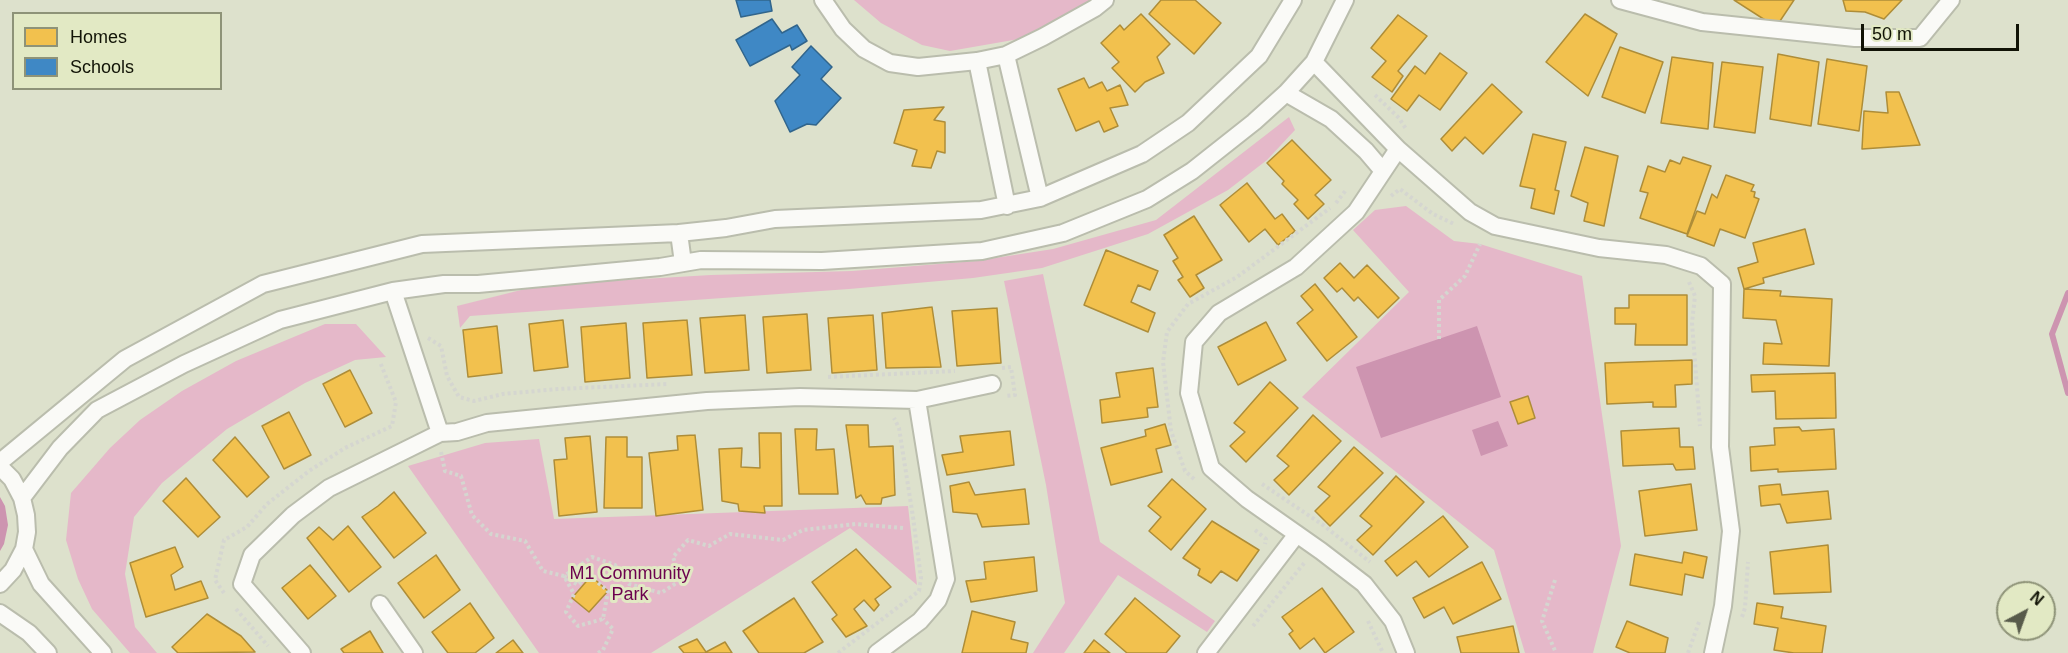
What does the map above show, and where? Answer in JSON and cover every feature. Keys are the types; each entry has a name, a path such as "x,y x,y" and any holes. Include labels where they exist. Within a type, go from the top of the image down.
{"street":[{"path":"823,0 843,29 864,48 891,63 918,67 977,61 1006,55 1054,31 1105,0"},
{"path":"0,462 125,359 263,284 422,244 679,233 726,228 775,219 981,210 1040,198 1142,154 1188,123 1259,56 1293,0"},
{"path":"22,498 60,448 98,410 184,364 280,320 393,291 444,284 478,284 714,259 822,261 982,251 1063,233 1147,199 1192,171 1254,122 1286,93 1314,62 1345,0"},
{"path":"1620,0 1662,5 1702,22 1855,38 1920,38 1951,0"},
{"path":"1006,55 1040,198"},
{"path":"977,61 1007,206"},
{"path":"1314,62 1398,149 1470,212 1495,226 1599,248 1666,255 1701,266 1722,284 1719,447 1731,531 1723,606 1713,653"},
{"path":"1286,93 1331,119 1366,151 1383,171"},
{"path":"1398,149 1356,212 1296,267 1219,313 1194,342 1189,393 1212,468 1247,499 1364,584 1393,621 1406,653"},
{"path":"679,233 683,263"},
{"path":"393,291 440,440"},
{"path":"302,653 242,584 252,555 293,515 329,488 457,432 487,423 707,401 800,397 917,400 994,391"},
{"path":"877,653 920,621 938,600 946,579 917,400"},
{"path":"0,467 12,479 22,498 27,532 24,549 13,570 0,584"},
{"path":"1206,653 1297,534"},
{"path":"24,549 41,584 103,653"},
{"path":"380,604 414,653"},
{"path":"0,613 29,633 48,653"}],"path":[{"path":"1369,90 1399,118 1411,136"},
{"path":"1203,486 1185,471 1171,431 1163,362 1167,332 1188,304 1237,278 1336,203 1350,184"},
{"path":"1387,198 1400,189 1433,214 1461,228"},
{"path":"1439,339 1439,300 1465,276 1480,244"},
{"path":"1688,281 1695,296 1692,323 1700,430"},
{"path":"405,326 441,346 447,376 459,397 474,401 503,394 547,390 678,384"},
{"path":"994,391 1015,395 1011,367 1000,368"},
{"path":"820,377 965,370"},
{"path":"838,653 919,591 921,578 912,506 899,428 891,413"},
{"path":"440,440 445,471 461,476 472,515 491,534 525,541 543,571 564,576 578,585 589,575 608,591 603,619"},
{"path":"1260,483 1323,525 1373,565"},
{"path":"564,576 592,557 615,566 629,584 661,593 681,580 673,557 688,540 709,546 730,534 783,540 803,530 856,524 903,528"},
{"path":"1252,528 1266,539 1265,547"},
{"path":"1741,619 1745,608 1749,553"},
{"path":"1252,628 1304,562 1313,566"},
{"path":"564,576 574,594 566,612 579,626 603,619"},
{"path":"1555,580 1542,621 1556,653"},
{"path":"1689,653 1702,611"},
{"path":"1365,617 1383,653"},
{"path":"598,653 603,650 613,629 603,619"}],"green space":[{"path":"854,0 1092,0 1019,39 950,51 922,45 881,23"},
{"path":"1289,117 1295,130 1267,160 1228,190 1148,234 1042,268 973,278 849,289 470,316 460,328 457,306 541,285 711,275 852,271 976,261 1053,249 1156,220"},
{"path":"1406,206 1454,241 1480,244 1582,276 1621,546 1593,653 1525,653 1494,550 1302,397 1409,292 1353,230 1375,210"},
{"path":"1043,274 1100,542 1215,621 1207,632 1118,575 1064,653 1033,653 1065,603 1046,485 1004,281"},
{"path":"325,324 356,324 386,357 355,360 305,383 227,429 162,483 134,517 125,574 135,627 157,653 130,653 92,609 78,579 66,540 71,493 110,448 140,420 182,391 236,361"},
{"name":"M1 Community Park","path":"539,439 554,519 908,506 917,585 850,528 651,653 539,653 408,466 485,443"}],"shaded area":[{"path":"1477,326 1501,397 1381,438 1356,367"},
{"path":"1498,421 1508,446 1481,456 1472,430"},
{"path":"0,497 5,506 8,525 0,551"}],"building: Homes":[{"path":"1161,0 1195,0 1221,23 1194,54 1149,14"},
{"path":"1734,0 1794,0 1776,27"},
{"path":"1843,0 1902,0 1884,19 1865,12 1846,11"},
{"path":"1141,14 1170,44 1157,57 1164,73 1145,82 1135,92 1112,68 1119,62 1101,43 1120,25 1124,30"},
{"path":"1585,14 1617,34 1588,96 1546,62"},
{"path":"1398,15 1427,36 1398,71 1403,76 1392,92 1372,77 1386,61 1371,48"},
{"path":"1620,47 1663,62 1645,113 1602,97"},
{"path":"1440,53 1467,73 1440,110 1419,95 1407,111 1391,99 1415,66 1425,74"},
{"path":"1778,54 1819,62 1811,126 1770,119"},
{"path":"1672,57 1713,63 1708,129 1661,123"},
{"path":"1827,59 1867,66 1859,131 1818,124"},
{"path":"1722,62 1763,67 1755,133 1714,127"},
{"path":"1084,78 1089,88 1102,82 1107,91 1120,85 1128,105 1110,108 1118,126 1104,132 1099,121 1076,131 1058,89"},
{"path":"1492,84 1522,112 1483,154 1465,137 1452,151 1441,139"},
{"path":"1886,92 1899,92 1920,145 1862,149 1864,111 1888,113"},
{"path":"944,107 934,120 945,122 945,153 937,151 931,168 912,166 917,150 894,143 904,110"},
{"path":"1533,134 1566,142 1555,190 1559,191 1554,214 1531,208 1535,189 1520,186"},
{"path":"1292,140 1331,180 1315,195 1324,204 1308,219 1294,204 1298,200 1282,184 1284,181 1267,163"},
{"path":"1585,147 1618,156 1604,226 1584,221 1588,203 1571,196"},
{"path":"1683,157 1711,166 1687,234 1640,218 1648,193 1640,191 1648,166 1665,172 1670,160 1680,164"},
{"path":"1726,175 1754,185 1751,191 1755,192 1754,197 1759,199 1745,238 1720,229 1714,246 1687,236 1697,211 1705,214 1712,194 1717,198"},
{"path":"1247,183 1275,219 1282,214 1295,231 1278,245 1265,229 1249,242 1220,205"},
{"path":"1194,216 1222,260 1196,275 1204,288 1190,297 1178,280 1183,277 1173,261 1178,258 1164,235"},
{"path":"1805,229 1814,264 1763,278 1764,283 1744,289 1738,268 1758,262 1753,243"},
{"path":"1106,250 1158,271 1150,290 1138,285 1131,302 1155,313 1148,332 1084,305"},
{"path":"1340,263 1354,278 1367,265 1399,298 1378,318 1358,297 1354,301 1342,288 1337,292 1324,278"},
{"path":"1315,284 1357,337 1327,361 1297,323 1313,310 1301,296"},
{"path":"1744,289 1781,291 1780,296 1832,299 1829,366 1763,364 1764,343 1782,344 1776,320 1743,318"},
{"path":"1629,295 1687,295 1687,345 1635,345 1636,324 1615,324 1615,308 1629,308"},
{"path":"932,307 941,367 886,368 882,313"},
{"path":"997,308 1001,363 957,366 952,311"},
{"path":"807,314 811,370 767,373 763,317"},
{"path":"745,315 749,370 705,373 700,318"},
{"path":"873,315 877,370 832,373 828,318"},
{"path":"563,320 568,367 534,371 529,324"},
{"path":"687,320 692,375 647,378 643,323"},
{"path":"1266,322 1286,360 1238,385 1218,347"},
{"path":"626,323 630,378 585,382 581,327"},
{"path":"497,326 502,373 468,377 463,330"},
{"path":"1692,360 1692,384 1675,385 1676,407 1653,407 1653,402 1607,404 1605,363"},
{"path":"1153,368 1158,407 1147,408 1148,417 1102,423 1100,400 1120,397 1116,373"},
{"path":"350,370 372,413 345,427 323,384"},
{"path":"1835,373 1836,418 1776,419 1775,391 1752,392 1751,375"},
{"path":"1270,382 1298,408 1246,462 1230,446 1245,432 1234,423"},
{"path":"1528,396 1535,418 1518,424 1510,402"},
{"path":"289,412 311,455 284,469 262,426"},
{"path":"1313,415 1341,441 1289,495 1274,480 1289,466 1277,456"},
{"path":"1165,424 1171,445 1156,449 1162,472 1111,485 1101,448 1146,436 1145,430"},
{"path":"846,425 868,425 869,447 893,446 895,495 882,498 881,504 866,504 861,495 856,498"},
{"path":"1799,427 1802,431 1834,429 1836,469 1751,471 1750,447 1775,445 1774,428"},
{"path":"1679,428 1680,447 1693,447 1695,469 1676,470 1673,464 1623,466 1621,431"},
{"path":"795,429 817,429 816,450 834,449 838,494 799,494"},
{"path":"1010,431 1014,465 947,475 942,455 963,452 960,436"},
{"path":"759,433 781,433 782,506 764,506 765,513 739,511 738,504 722,501 719,449 742,448 741,467 760,468"},
{"path":"695,435 703,510 656,516 649,453 678,450 677,436"},
{"path":"590,436 597,512 559,516 554,460 567,459 565,438"},
{"path":"235,437 269,477 247,497 213,460"},
{"path":"606,437 627,437 627,457 642,457 642,508 604,508"},
{"path":"1354,447 1383,473 1330,526 1315,511 1330,496 1318,487"},
{"path":"1396,476 1424,502 1373,555 1357,540 1372,526 1360,516"},
{"path":"186,478 220,517 198,537 163,501"},
{"path":"1172,479 1206,509 1171,550 1149,531 1161,517 1148,506"},
{"path":"969,482 975,495 1025,489 1029,524 982,527 977,514 953,512 950,486"},
{"path":"1691,484 1697,530 1645,536 1639,491"},
{"path":"1780,484 1782,495 1828,491 1831,519 1787,523 1780,504 1761,506 1759,486"},
{"path":"394,492 426,533 394,558 362,517"},
{"path":"1443,516 1468,547 1429,577 1416,561 1397,576 1385,561"},
{"path":"1212,521 1259,550 1237,581 1221,571 1211,583 1198,575 1200,569 1183,558"},
{"path":"348,526 381,567 349,592 307,538 319,527 333,540"},
{"path":"1828,545 1831,592 1774,594 1770,552"},
{"path":"175,547 183,567 171,575 175,590 201,581 208,598 146,617 130,563"},
{"path":"856,549 891,587 875,599 879,605 874,611 864,600 854,609 867,626 846,637 832,619 837,615 812,582"},
{"path":"1684,552 1707,557 1703,578 1685,574 1682,595 1630,585 1635,554 1682,563"},
{"path":"436,555 460,590 424,618 398,583"},
{"path":"1034,557 1037,591 971,602 966,581 986,579 984,562"},
{"path":"1482,562 1501,599 1453,624 1444,607 1424,618 1413,598"},
{"path":"310,565 336,596 308,619 282,588"},
{"path":"591,576 608,591 589,612 572,598"},
{"path":"1322,588 1354,632 1325,653 1314,638 1300,649 1289,634 1293,631 1282,617"},
{"path":"794,598 823,642 804,653 759,653 743,631"},
{"path":"1135,598 1180,636 1166,653 1127,653 1105,634"},
{"path":"470,603 494,638 475,653 448,653 432,632"},
{"path":"1757,603 1783,607 1781,618 1826,626 1822,653 1774,650 1778,628 1754,624"},
{"path":"972,611 1015,622 1011,639 1028,643 1026,653 962,653"},
{"path":"207,614 241,636 255,652 178,653 172,647"},
{"path":"1627,621 1668,638 1665,653 1630,653 1616,647"},
{"path":"1513,626 1519,653 1461,653 1457,637"},
{"path":"370,631 383,653 344,653 341,649"},
{"path":"697,639 706,652 725,642 732,653 684,653 679,647"},
{"path":"513,640 523,653 496,653"},
{"path":"1094,640 1110,653 1084,653"}],"building: Schools":[{"path":"736,0 770,0 772,11 741,17"},
{"path":"772,19 782,33 797,25 807,41 792,50 790,45 750,66 736,40"},
{"path":"811,46 832,67 821,79 841,98 816,125 807,124 790,132 775,101 800,75 792,67"}],"waterway":[{"path":"2068,293 2052,334 2068,393"}]}
